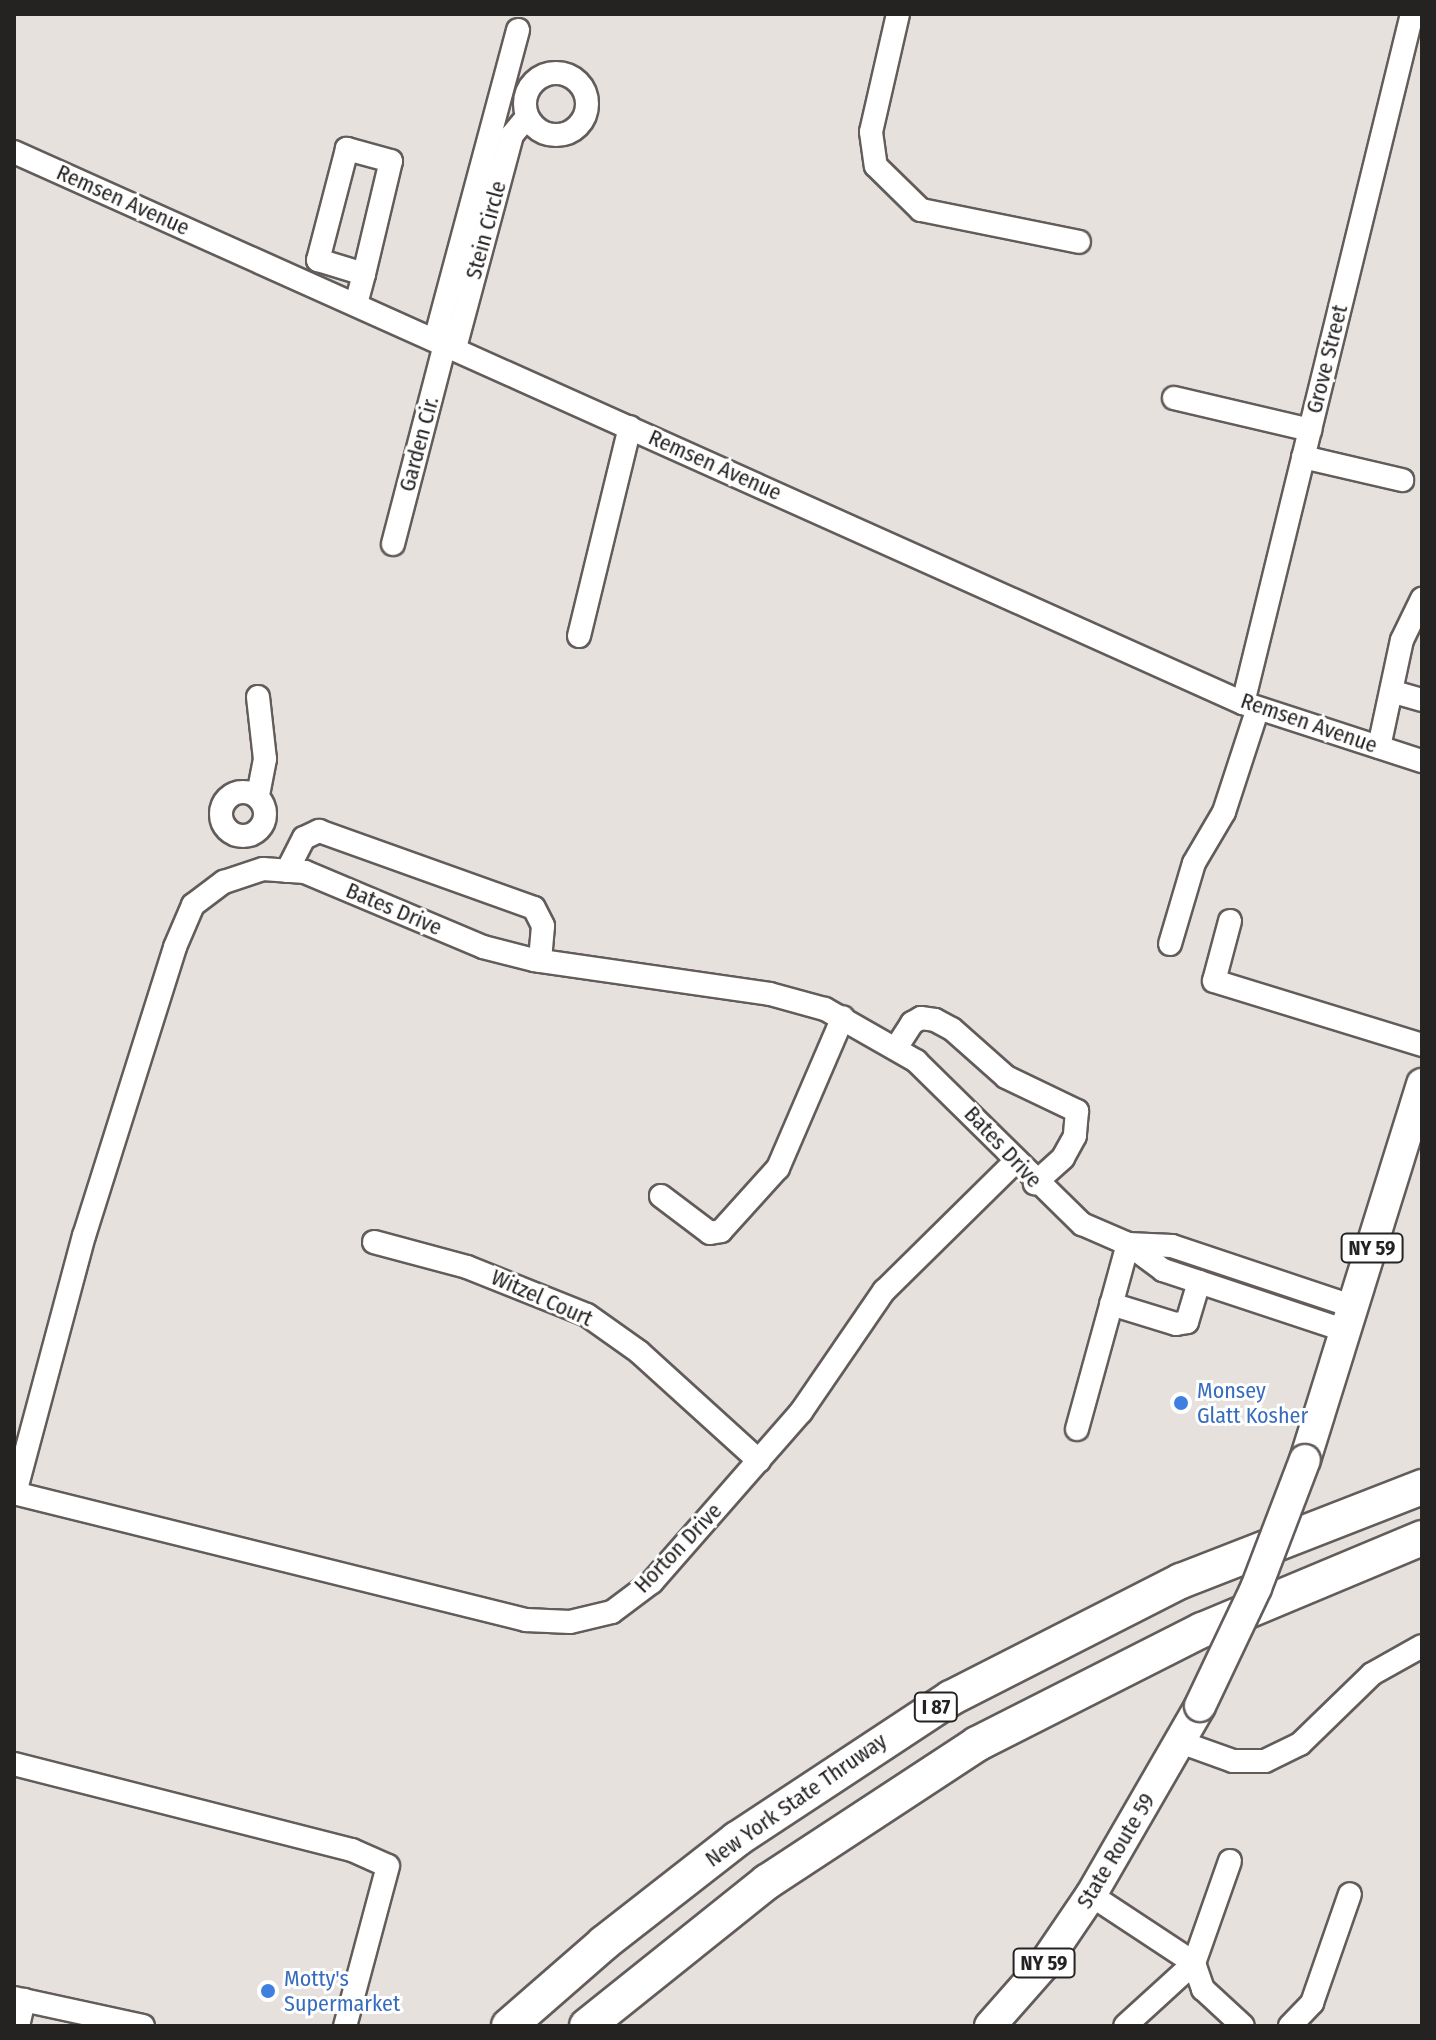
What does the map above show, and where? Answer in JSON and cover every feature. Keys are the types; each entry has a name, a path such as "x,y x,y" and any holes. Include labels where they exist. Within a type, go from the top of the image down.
{"highway":[{"name":"New York State Thruway","path":"509,2026 725,1847 951,1698 1181,1581 1422,1487"},
{"name":"I 87","path":"587,2026 767,1882 977,1744 1202,1630 1422,1538"}],"main road":[{"name":"NY 59","path":"1350,1319 1422,1084"},
{"name":"State Route 59","path":"990,2026 1042,1967 1091,1895 1200,1706 1256,1588 1305,1460 1350,1319"}],"street":[{"path":"898,14 871,132 876,166 921,210 1079,242"},
{"name":"Grove Street","path":"1170,944 1194,863 1224,812 1303,457 1412,14"},
{"path":"445,344 518,30"},
{"name":"Stein Circle","path":"445,344 512,135 527,117"},
{"path":"356,304 364,274 391,161 347,149 318,260 364,274"},
{"name":"Remsen Avenue","path":"14,152 1250,705 1422,761"},
{"name":"Garden Cir.","path":"393,544 445,344"},
{"path":"1174,398 1310,430"},
{"path":"579,636 630,427"},
{"path":"1303,457 1402,480"},
{"path":"1379,747 1394,692 1398,656 1422,599"},
{"path":"1394,692 1422,700"},
{"path":"258,697 265,759 258,796 266,815 255,833 263,869"},
{"path":"255,833 233,834 221,816 224,801 236,792 258,796"},
{"path":"287,871 304,838 319,831 534,908 543,926 540,961"},
{"name":"Bates Drive","path":"15,1493 84,1236 175,947 193,905 224,882 263,869 305,872 483,947 540,961 770,994 843,1017 896,1048 958,1099 1035,1183 1082,1224 1128,1244 1163,1270 1199,1282 1350,1319"},
{"path":"1230,921 1214,981 1422,1045"},
{"path":"661,1196 710,1233 721,1231 778,1168 843,1017"},
{"path":"896,1048 912,1023 921,1018 935,1020 952,1029 1006,1077 1077,1111 1080,1122 1069,1147 1035,1183"},
{"name":"Horton Drive","path":"15,1493 526,1620 570,1622 612,1612 652,1582 801,1412 884,1291 1015,1162"},
{"name":"Witzel Court","path":"374,1242 481,1272 587,1315 639,1352 759,1461"},
{"path":"1077,1429 1128,1244"},
{"name":"Bates Drive","path":"1128,1244 1172,1246 1350,1319"},
{"path":"1111,1304 1176,1324 1187,1322 1199,1282"},
{"path":"1180,1742 1233,1761 1265,1761 1300,1744 1372,1674 1421,1648"},
{"path":"14,1764 352,1850 388,1866 345,2026"},
{"path":"1125,2026 1194,1963 1230,1861"},
{"path":"1290,2026 1312,2003 1350,1894"},
{"path":"1091,1895 1194,1963 1203,1989 1243,2026"},
{"path":"18,2026 19,1999 143,2026"}],"place":[{"name":"Monsey Glatt Kosher","path":"1181,1403"},
{"name":"Motty's Supermarket","path":"268,1991"}]}
